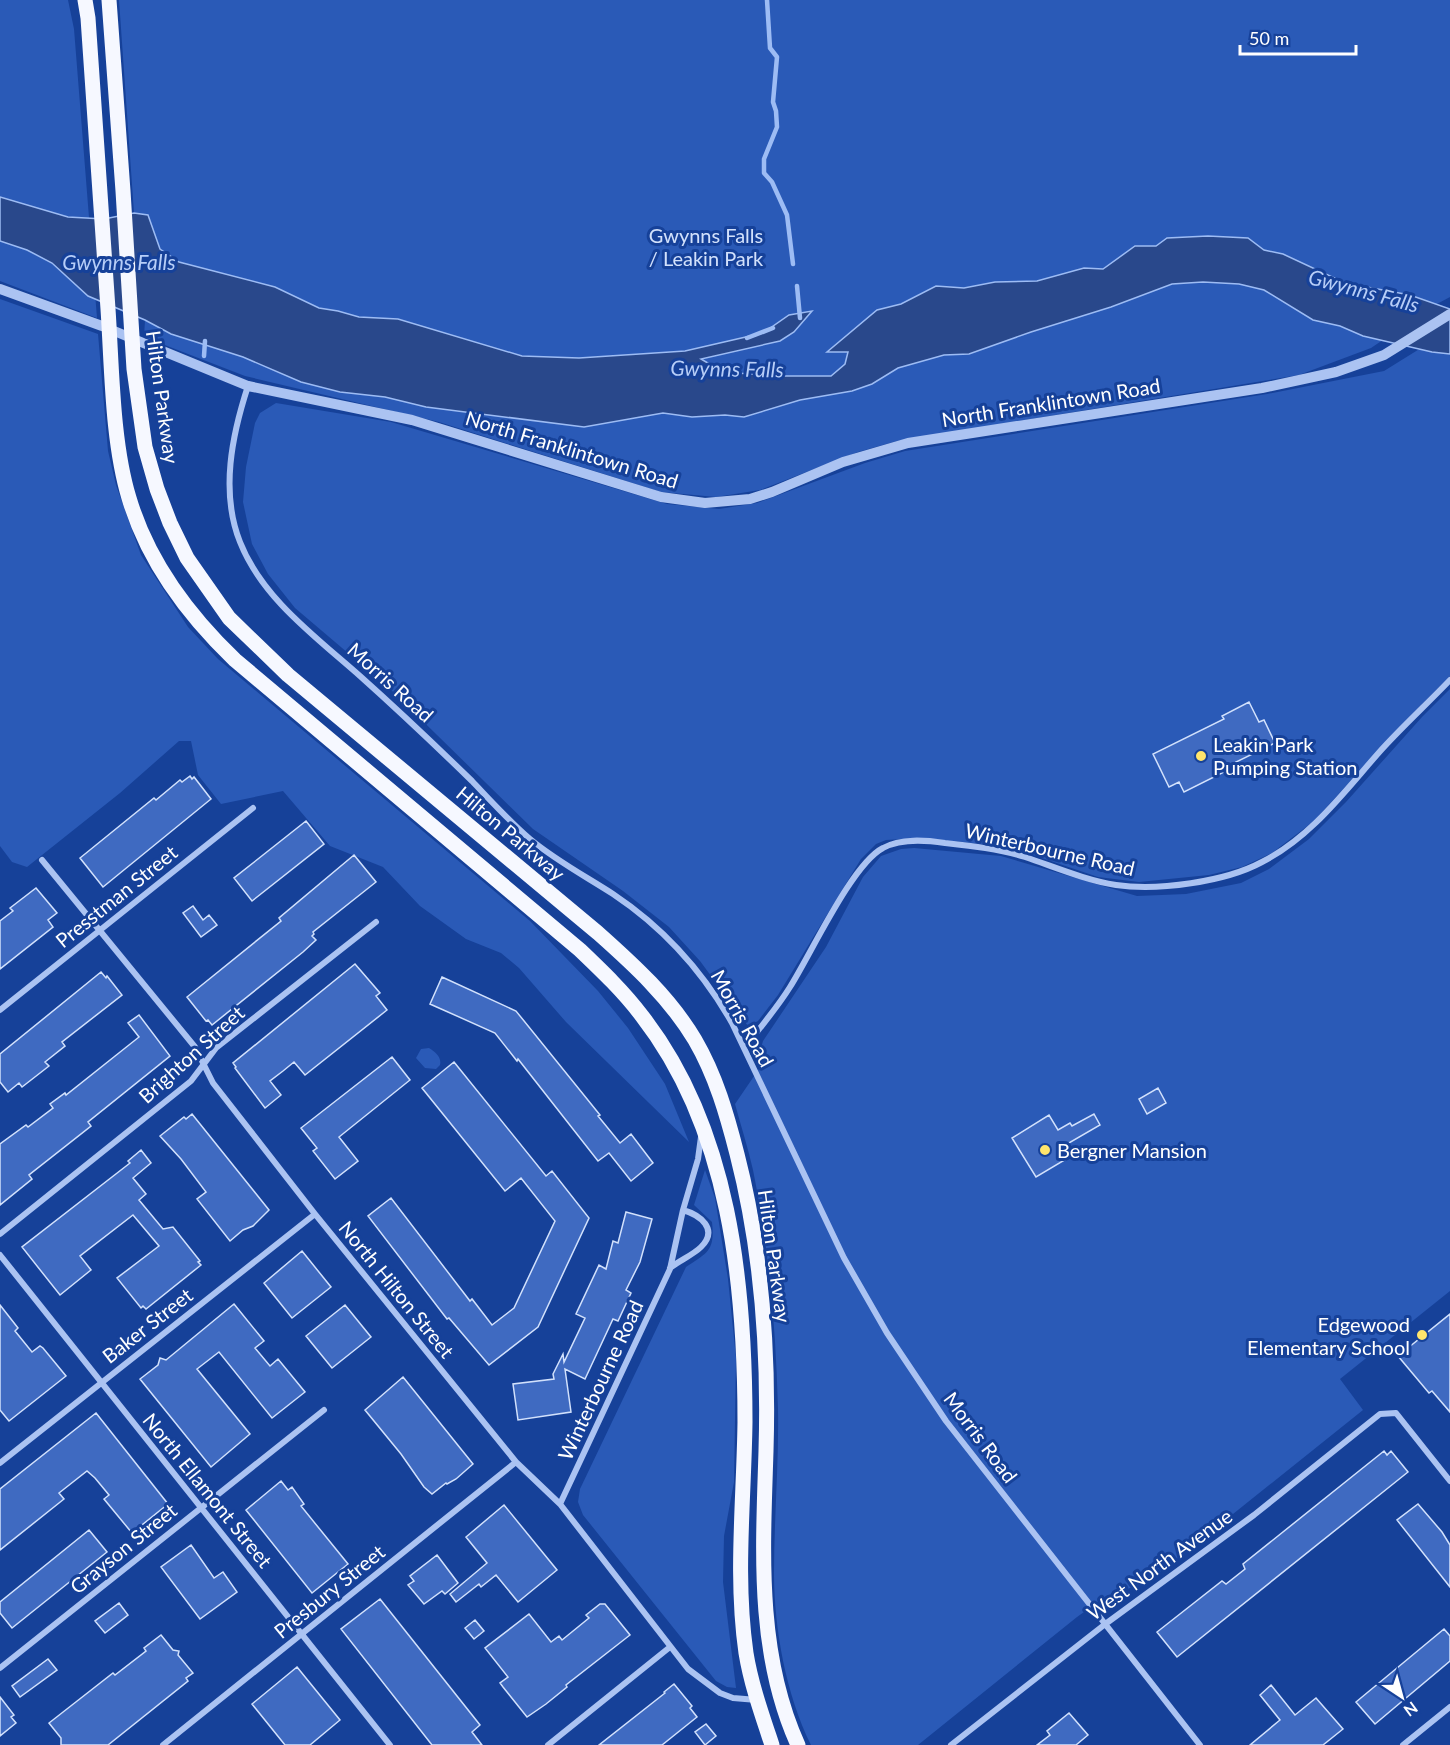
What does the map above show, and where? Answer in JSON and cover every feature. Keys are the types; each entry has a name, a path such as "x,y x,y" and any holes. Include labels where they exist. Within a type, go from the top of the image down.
{"main road":[{"name":"Hilton Parkway","path":"85,0 119,451 129,498 143,536 162,572 208,634 235,660 580,950 619,988 644,1017 678,1072 702,1125 721,1189 732,1243 740,1306 745,1422 739,1556 747,1655 757,1700 771,1745"},
{"name":"Hilton Parkway","path":"109,0 134,369 145,447 157,489 187,558 229,618 288,675 598,933 638,969 667,1001 693,1038 720,1093 745,1183 755,1240 767,1365 763,1555 765,1606 771,1654 780,1696 798,1745"}],"street":[{"name":"North Franklintown Road","path":"0,289 102,326 248,386 412,420 661,497 705,503 750,499 843,462 908,443 1274,386 1336,372 1384,355 1450,314"},
{"name":"Morris Road","path":"248,386 236,432 230,491 233,520 239,541 264,585 303,625 401,713 531,840 642,915 693,964 714,992 744,1048 844,1258 887,1333 946,1421 1200,1745"},
{"name":"Winterbourne Road","path":"744,1048 790,987 850,884 866,862 882,848 901,842 926,840 990,849 1023,856 1079,876 1116,885 1148,887 1230,876 1262,862 1289,845 1324,815 1383,748 1450,680"},
{"name":"Presstman Street","path":"0,1010 253,808"},
{"name":"North Hilton Street","path":"42,860 195,1047 213,1083 315,1214 516,1462 560,1504 688,1669 720,1693 733,1698 757,1700"},
{"name":"Brighton Street","path":"0,1234 191,1081 216,1048 376,922"},
{"name":"Winterbourne Road","path":"560,1504 670,1269 683,1210 698,1159 702,1125"},
{"name":"Winterbourne Road","path":"670,1269 705,1242 707,1232 702,1219 683,1210"},
{"name":"Baker Street","path":"0,1463 315,1214"},
{"name":"North Ellamont Street","path":"0,1255 390,1745"},
{"name":"Grayson Street","path":"0,1668 324,1410"},
{"name":"West North Avenue","path":"951,1745 1104,1625 1254,1515 1380,1414 1396,1413 1403,1419 1450,1481"},
{"name":"Presbury Street","path":"163,1745 516,1462"},
{"path":"548,1745 670,1647"},
{"path":"1403,1745 1450,1707"}],"green space":[{"path":"0,0 68,0 74,29 97,318 0,281"},
{"name":"Gwynns Falls / Leakin Park","path":"119,0 1450,0 1450,297 1371,348 1299,375 897,441 858,452 760,490 716,497 661,492 439,422 245,376 144,337 145,320 134,213"},
{"path":"0,299 98,334 108,451 116,485 141,555 188,627 218,659 530,921 598,991 628,1028 665,1084 689,1142 566,1022 519,968 501,953 466,939 420,906 383,867 330,846 283,791 221,804 198,775 191,741 179,741 120,793 27,867 12,862 0,846"},
{"path":"1450,330 1450,676 1407,719 1314,821 1272,853 1242,867 1209,875 1139,882 1098,877 1006,846 920,838 886,840 876,844 861,859 778,995 758,1021 748,1026 700,961 669,927 623,891 533,829 388,687 295,608 268,574 252,544 243,502 246,467 255,423 260,413 276,403 391,422 667,504 719,509 757,503 865,463 905,451 1267,394 1384,371"},
{"path":"1450,689 1450,1291 1340,1379 1363,1410 1163,1570 1141,1584 1105,1597 1077,1617 918,1745 811,1745 802,1726 788,1683 776,1616 774,1573 778,1409 776,1349 759,1200 735,1104 763,1063 760,1052 763,1041 826,947 863,877 881,856 901,849 914,848 1001,856 1137,896 1186,894 1241,883 1269,869 1309,839"},
{"path":"429,1048 440,1060 440,1065 436,1069 425,1068 416,1058 421,1049"},
{"path":"705,1170 715,1198 728,1279 736,1358 734,1482 724,1536 723,1582 736,1688 727,1687 716,1681 583,1515 578,1502 580,1489 686,1267 705,1254 711,1245 712,1222 694,1205"}],"water":[{"name":"Gwynns Falls","path":"0,197 68,217 104,219 134,213 148,215 160,249 179,262 275,287 319,308 359,317 398,319 522,356 579,358 685,351 763,333 789,315 812,311 794,332 780,341 701,359 723,372 779,376 831,376 845,364 848,352 827,352 877,310 901,304 936,286 964,288 995,282 1037,281 1084,268 1103,269 1135,246 1156,246 1167,238 1208,236 1248,238 1264,250 1283,254 1345,283 1410,295 1450,309 1450,354 1363,336 1340,326 1313,320 1264,290 1239,284 1203,282 1172,284 1111,307 969,354 944,355 898,368 872,384 852,391 800,400 744,417 725,415 692,417 663,413 584,427 426,407 385,397 340,392 301,382 243,357 171,334 145,320 88,296 52,263 27,250 0,241"}],"building":[{"name":"Leakin Park Pumping Station","path":"1249,702 1259,722 1264,720 1275,743 1236,762 1238,765 1184,792 1179,782 1169,787 1153,754 1224,719 1222,716"},
{"path":"190,776 192,779 194,777 211,799 103,887 80,858 154,798 156,800 180,780 182,782"},
{"path":"306,821 324,844 252,901 234,878"},
{"path":"354,855 376,882 313,932 312,936 316,940 303,952 212,1025 208,1020 206,1021 187,997 281,921 279,918"},
{"path":"36,888 57,913 48,920 53,927 0,969 0,921 13,911 10,908"},
{"path":"193,906 203,920 209,915 217,925 201,937 183,913"},
{"path":"355,964 380,993 376,996 387,1010 305,1075 294,1062 270,1081 281,1095 265,1108 233,1063"},
{"path":"101,972 122,995 62,1042 65,1046 45,1062 49,1066 22,1087 19,1083 8,1092 0,1082 0,1054"},
{"path":"442,977 516,1011 620,1143 631,1134 653,1163 631,1181 609,1153 598,1161 495,1033 430,1004"},
{"path":"139,1015 170,1056 88,1122 91,1126 29,1175 32,1179 0,1205 0,1144 53,1108 50,1104 65,1093 66,1095 139,1037 128,1023"},
{"path":"392,1057 410,1080 339,1137 358,1161 335,1179 313,1151 317,1148 301,1128"},
{"path":"454,1062 546,1176 552,1171 589,1218 538,1327 489,1365 449,1318 447,1319 368,1216 391,1198 470,1301 472,1299 492,1325 514,1308 555,1221 521,1178 505,1191 422,1088"},
{"path":"1158,1088 1166,1103 1147,1114 1139,1099"},
{"path":"192,1114 269,1210 253,1226 243,1230 230,1241 197,1199 206,1192 160,1136 184,1117 186,1119"},
{"name":"Bergner Mansion","path":"1094,1114 1100,1125 1067,1144 1073,1155 1036,1177 1012,1138 1049,1115 1058,1130 1070,1123 1072,1126"},
{"path":"141,1150 151,1163 133,1178 146,1194 139,1200 163,1229 173,1227 201,1265 146,1309 143,1306 141,1308 117,1278 159,1246 133,1215 80,1256 91,1270 60,1295 22,1247 130,1163 128,1161"},
{"path":"626,1212 652,1219 640,1262 626,1290 631,1293 618,1321 613,1319 585,1379 565,1369 571,1412 518,1420 513,1384 554,1379 553,1374 563,1354 564,1362 585,1318 576,1314 599,1265 606,1269 613,1241 618,1243"},
{"path":"302,1251 331,1287 292,1318 264,1283"},
{"path":"234,1304 264,1341 255,1348 270,1366 278,1359 305,1392 272,1418 219,1352 197,1369 250,1434 211,1467 140,1379 158,1365 160,1358 166,1360"},
{"path":"0,1305 18,1328 15,1331 32,1352 40,1346 43,1348 66,1376 9,1421 0,1410"},
{"path":"345,1305 371,1337 332,1368 306,1336"},
{"path":"1450,1314 1450,1412 1432,1391 1429,1393 1398,1356"},
{"path":"403,1377 473,1464 456,1479 446,1483 432,1494 424,1487 401,1454 365,1410"},
{"path":"96,1413 168,1504 132,1533 104,1499 109,1495 87,1471 59,1493 64,1499 0,1550 0,1489"},
{"path":"1384,1451 1387,1455 1391,1451 1408,1472 1177,1657 1157,1632 1222,1581 1226,1584 1245,1569 1243,1564"},
{"path":"281,1481 288,1490 292,1487 304,1504 301,1506 348,1564 312,1593 246,1510"},
{"path":"1418,1504 1450,1545 1450,1587 1397,1520"},
{"path":"504,1505 557,1570 518,1602 496,1575 481,1587 479,1584 456,1602 450,1594 487,1563 466,1537"},
{"path":"89,1530 107,1552 12,1628 0,1613 0,1602"},
{"path":"191,1545 214,1578 223,1572 237,1592 200,1619 161,1567"},
{"path":"437,1555 458,1583 445,1594 442,1591 424,1604 408,1585 414,1581 410,1576"},
{"path":"380,1599 480,1725 472,1732 482,1745 432,1745 341,1629"},
{"path":"119,1603 128,1615 105,1633 95,1621"},
{"path":"600,1604 605,1604 630,1635 527,1717 500,1683 508,1677 485,1648 529,1614 551,1642 559,1636 562,1640 589,1618 586,1615"},
{"path":"475,1620 484,1631 474,1639 465,1628"},
{"path":"1444,1629 1450,1636 1450,1661 1375,1724 1356,1702"},
{"path":"161,1635 173,1650 179,1651 178,1655 193,1673 186,1678 188,1681 108,1745 61,1745 61,1738 49,1723 113,1673 115,1675 146,1651 144,1648"},
{"path":"48,1659 57,1670 20,1697 12,1686"},
{"path":"297,1667 340,1720 310,1745 285,1745 252,1704"},
{"path":"674,1684 692,1706 690,1708 697,1717 662,1745 599,1745 665,1693"},
{"path":"1271,1685 1295,1715 1316,1698 1343,1729 1323,1745 1250,1745 1280,1720 1260,1695"},
{"path":"0,1697 14,1715 11,1717 16,1723 0,1736"},
{"path":"1069,1713 1088,1735 1076,1745 1037,1745 1050,1735 1047,1731"},
{"path":"706,1724 716,1736 705,1745 695,1732"}],"waterway":[{"path":"767,0 770,48 777,57 773,102 777,127 764,159 764,173 772,182 787,215 793,264"},
{"path":"797,286 800,318"},
{"path":"747,338 773,328"},
{"path":"204,356 205,341"}],"place":[{"name":"Leakin Park Pumping Station","path":"1201,756"},
{"name":"Bergner Mansion","path":"1045,1150"},
{"name":"Edgewood Elementary School","path":"1422,1335"}]}
